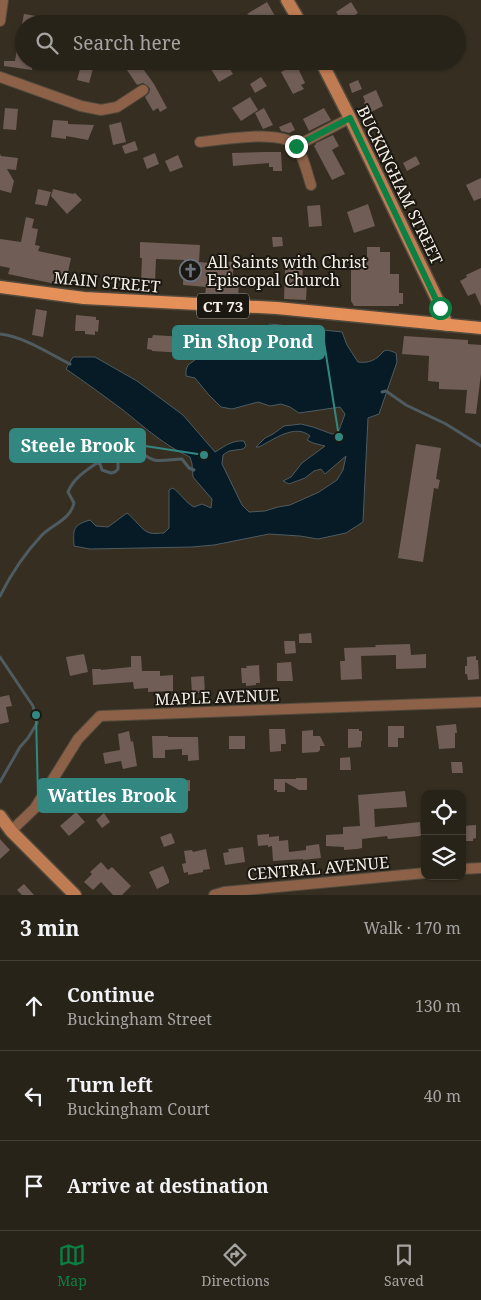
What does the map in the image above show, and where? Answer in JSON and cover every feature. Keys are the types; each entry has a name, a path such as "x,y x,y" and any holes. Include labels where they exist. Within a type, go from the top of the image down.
{"main road":[{"path":"287,0 296,15"},
{"name":"BUCKINGHAM STREET","path":"326,70 437,299 447,324"},
{"name":"MAIN STREET","path":"0,287 101,299 277,308 481,328"},
{"path":"0,816 11,831 75,895"}],"street":[{"path":"0,21 2,0"},
{"path":"0,77 81,106 101,110 117,107 143,90"},
{"path":"296,146 350,118"},
{"path":"200,142 275,136 288,140 296,146 304,161 311,185"},
{"name":"MAPLE AVENUE","path":"11,831 35,808 78,739 100,716 481,702"},
{"path":"466,870 481,868"},
{"name":"CENTRAL AVENUE","path":"214,895 224,892 421,873"}],"water":[{"path":"270,324 342,332 347,345 358,362 371,361 386,350 396,353 397,362 379,414 368,418 363,522 346,533 318,539 269,534 214,545 192,547 90,549 74,546 75,528 80,524 90,520 96,526 108,527 127,513 147,532 164,533 169,528 169,490 173,488 194,507 202,504 211,508 212,499 193,477 190,457 163,442 123,410 66,369 73,357 95,357 137,381 183,415 215,452 232,442 244,441 246,446 243,449 229,451 223,455 222,464 242,505 249,512 265,511 290,505 319,492 337,480 343,470 346,456 325,474 321,469 289,484 283,481 291,477 302,463 325,446 307,440 310,436 304,432 298,431 284,434 256,447 265,438 284,426 301,424 332,434 338,433 345,414 340,407 299,413 281,404 270,406 258,402 232,409 221,407 195,378 186,376 188,365 222,340 239,345 249,343"}],"building":[{"path":"267,2 274,15 249,15 247,14"},
{"path":"351,2 358,13 355,15 338,15 336,12"},
{"path":"4,61 15,61 15,68 4,66"},
{"path":"80,70 93,70 89,83 77,80"},
{"path":"127,70 144,70 167,108 160,112 158,108 153,111 145,97 150,89 143,83 137,85"},
{"path":"212,70 231,70 233,74 219,82"},
{"path":"285,70 299,70 305,83 301,85 304,89 293,94 281,72"},
{"path":"261,77 267,86 255,93 250,84"},
{"path":"358,80 362,89 352,93 349,84"},
{"path":"376,90 383,106 369,113 363,96"},
{"path":"250,97 258,110 241,121 232,108"},
{"path":"5,108 18,109 16,130 3,129"},
{"path":"264,108 273,125 263,129 255,113"},
{"path":"324,108 331,120 309,131 303,119"},
{"path":"53,120 68,121 68,124 94,125 88,140 66,136 66,139 51,137"},
{"path":"121,122 126,142 113,145 109,125"},
{"path":"291,122 295,130 289,133 281,131 279,127"},
{"path":"333,135 339,146 332,150 345,174 332,180 314,146 316,143"},
{"path":"135,141 138,150 125,154 122,146"},
{"path":"281,152 282,171 273,171 273,167 269,167 269,163 233,166 232,153"},
{"path":"155,153 159,164 147,169 143,158"},
{"path":"0,154 1,156 18,158 16,170 7,169 14,181 11,193 0,190"},
{"path":"178,155 183,167 170,172 165,161"},
{"path":"416,156 420,164 407,171 403,163"},
{"path":"481,178 481,198 474,201 466,185"},
{"path":"38,189 51,192 47,206 35,204"},
{"path":"53,189 75,193 82,200 67,214 51,196"},
{"path":"368,204 375,226 354,233 347,212"},
{"path":"320,205 322,226 309,227 307,206"},
{"path":"26,217 34,219 32,228 38,229 35,245 40,246 38,251 71,258 65,286 8,274 10,268 0,266 0,239 21,242"},
{"path":"272,237 282,237 283,246 273,247"},
{"path":"140,242 200,245 199,262 220,264 220,261 234,262 232,281 239,281 238,298 205,296 206,287 183,285 184,260 156,259 155,283 141,283 142,258 140,258"},
{"path":"367,247 380,247 380,252 390,252 390,274 399,274 399,293 403,293 403,304 399,304 399,306 354,306 351,301 351,263 367,263"},
{"path":"288,260 300,261 299,267 303,267 302,281 307,281 306,300 284,299 285,268 287,268"},
{"path":"481,268 481,306 475,293 468,296 460,281 467,277 466,275"},
{"path":"36,309 47,311 43,337 32,335"},
{"path":"76,315 96,317 96,320 99,320 98,332 95,331 95,335 85,334 85,331 75,331"},
{"path":"153,335 185,337 184,353 147,349 148,338 152,338"},
{"path":"404,336 468,340 468,344 481,345 481,374 476,414 465,413 467,390 439,389 439,382 428,381 429,356 402,354"},
{"path":"416,444 441,448 436,479 440,480 438,489 434,488 423,562 398,558"},
{"path":"311,633 312,643 299,643 299,634"},
{"path":"284,641 295,641 296,653 285,654"},
{"path":"410,644 411,655 426,654 426,668 396,669 396,655 361,656 362,679 341,680 340,661 345,661 344,648"},
{"path":"84,654 88,672 70,676 66,657"},
{"path":"131,656 141,656 142,671 160,671 160,676 173,675 173,691 148,692 148,688 134,689 133,682 93,685 92,669 131,667"},
{"path":"476,656 479,679 468,680 467,674 465,674 467,657"},
{"path":"291,662 293,681 277,681 277,663"},
{"path":"259,665 260,683 246,686 246,683 242,683 241,668"},
{"path":"204,676 205,693 192,693 191,677"},
{"path":"9,695 12,706 6,707 9,722 0,724 0,697"},
{"path":"456,724 455,748 439,749 436,726"},
{"path":"388,726 404,726 404,738 398,738 398,747 388,747"},
{"path":"269,729 285,729 286,744 281,744 281,751 270,752"},
{"path":"348,729 359,729 359,731 362,731 361,747 348,748"},
{"path":"313,730 313,736 320,736 325,746 320,746 318,752 302,753 302,731"},
{"path":"129,731 131,742 133,741 137,766 123,769 121,761 105,764 103,753 120,750 118,734"},
{"path":"152,736 198,737 199,760 188,761 188,755 182,755 182,749 165,750 165,758 153,758"},
{"path":"229,736 245,736 245,749 229,749"},
{"path":"350,757 351,770 340,770 340,758"},
{"path":"451,762 462,762 463,773 452,773"},
{"path":"307,778 307,790 299,790 285,782 285,792 274,790 274,779"},
{"path":"190,780 190,791 177,792 177,781"},
{"path":"405,791 407,807 374,809 375,827 420,822 421,836 388,839 387,836 362,839 362,848 357,849 344,850 344,847 326,846 326,835 343,834 343,827 360,826 358,795"},
{"path":"76,812 85,822 69,836 60,826"},
{"path":"104,813 110,822 102,828 96,820"},
{"path":"476,825 476,838 473,841 466,841 466,826"},
{"path":"171,833 175,843 164,847 160,837"},
{"path":"269,834 269,837 279,836 279,841 288,840 289,852 306,850 306,846 319,844 321,858 273,861 272,846 258,846 257,835"},
{"path":"0,839 10,850 0,859"},
{"path":"243,847 245,862 225,865 223,853 229,852 228,849"},
{"path":"206,849 210,869 188,875 188,872 184,873 182,864 186,863 184,851 192,850 193,852"},
{"path":"101,862 108,870 112,867 131,886 122,895 113,895 101,882 93,890 84,882 92,874 90,872"},
{"path":"163,866 169,883 157,889 149,872"},
{"path":"24,884 34,895 22,895 17,890"}],"waterway":[{"path":"0,334 18,338 70,364"},
{"path":"382,392 386,391 406,405 446,424 481,446"},
{"path":"0,596 19,564 36,542 46,531 69,514 74,503 68,492 73,483 97,463 100,464 102,470 111,473 118,469 118,461 130,454 138,453 157,461 182,459 189,468 194,470"},
{"path":"0,657 33,706 37,723 20,747 0,782"}],"place":[{"name":"All Saints with Christ Episcopal Church","path":"191,271"},
{"name":"Pin Shop Pond","path":"339,437"},
{"name":"Steele Brook","path":"204,455"},
{"name":"Wattles Brook","path":"36,715"}],"route":[{"path":"296,146 350,118 440,308"}]}
